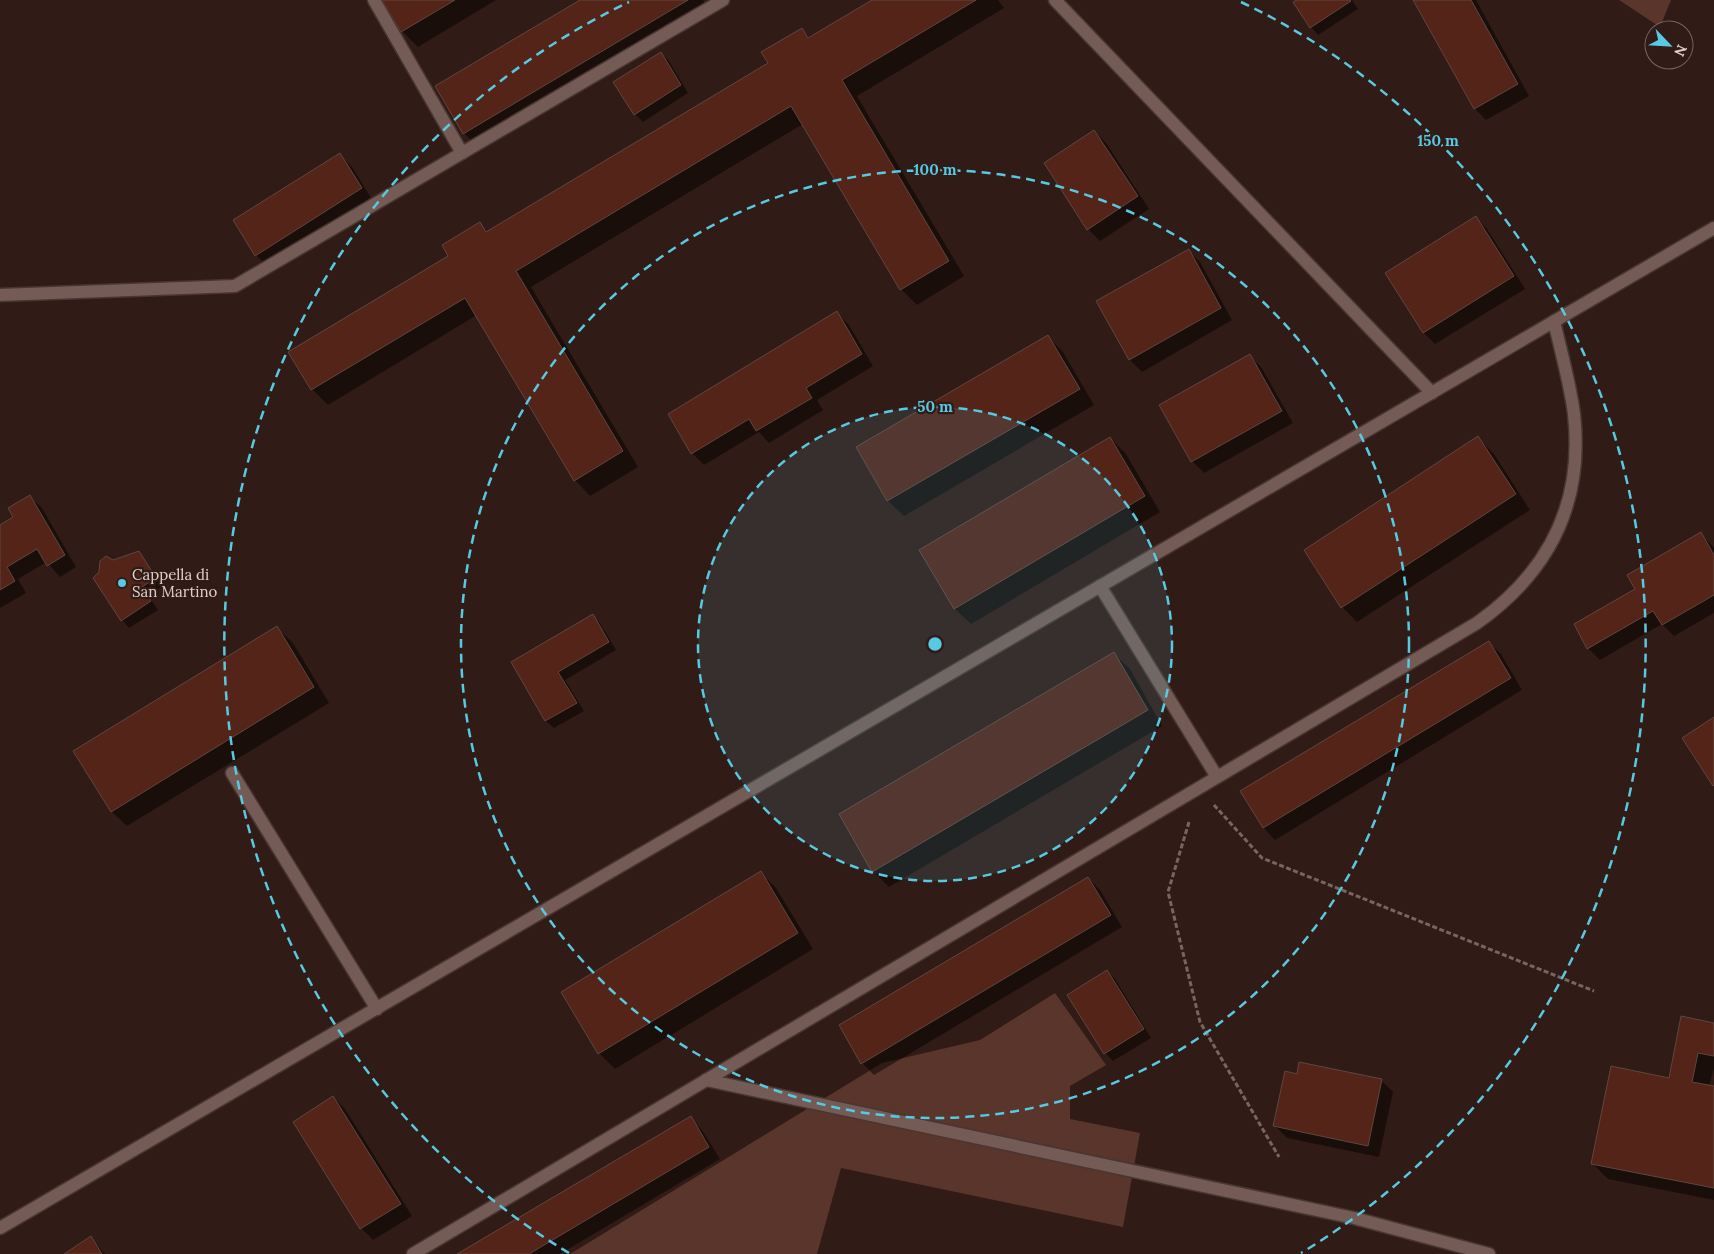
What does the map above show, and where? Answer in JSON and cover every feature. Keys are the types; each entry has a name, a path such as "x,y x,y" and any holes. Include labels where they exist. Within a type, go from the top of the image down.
{"street":[{"path":"374,0 462,154"},
{"path":"0,296 236,286 723,0"},
{"path":"1055,0 1432,393"},
{"path":"0,1228 1714,228"},
{"path":"413,1254 1477,623 1503,603 1530,575 1557,532 1574,483 1574,413 1554,321"},
{"path":"1100,586 1217,777"},
{"path":"232,773 377,1008"},
{"path":"706,1080 1354,1218 1489,1254"}],"path":[{"path":"1199,788 1262,858 1594,992"},
{"path":"1199,788 1168,892 1200,1022 1279,1157"}],"shaded area":[{"path":"1619,0 1671,0 1663,20 1649,20"},
{"path":"1055,993 1106,1065 1070,1086 1070,1119 1140,1133 1123,1227 841,1168 817,1254 570,1254 882,1063 980,1040"}],"building":[{"path":"382,0 455,0 401,32"},
{"path":"580,0 688,0 463,134 435,86"},
{"path":"872,0 976,0 842,80 949,261 900,290 791,106 516,271 623,451 574,481 465,298 311,390 288,352 448,256 442,245 480,222 486,232 768,63 761,52 802,28 808,38"},
{"path":"1297,0 1351,1 1310,28 1293,2"},
{"path":"1413,0 1471,0 1518,84 1474,109"},
{"path":"661,52 681,85 634,115 613,82"},
{"path":"1094,130 1138,196 1087,230 1044,163"},
{"path":"340,153 362,188 255,256 233,220"},
{"path":"1476,216 1514,276 1423,333 1385,273"},
{"path":"1189,249 1221,308 1129,360 1096,301"},
{"path":"837,311 862,354 806,388 812,398 756,431 749,419 691,454 668,414"},
{"path":"1048,335 1080,389 887,501 856,447"},
{"path":"1250,354 1282,411 1191,462 1159,405"},
{"path":"1478,436 1516,494 1341,608 1304,550"},
{"path":"1110,437 1145,496 954,609 919,550"},
{"path":"30,495 65,555 47,566 37,549 7,567 15,581 0,590 0,525 13,517 8,508"},
{"path":"1701,532 1714,555 1714,595 1662,625 1653,611 1587,649 1574,624 1635,589 1627,575"},
{"name":"Cappella di San Martino","path":"139,551 156,578 142,587 151,601 121,621 93,578 99,572 100,561 106,556 113,560"},
{"path":"593,614 609,642 558,672 577,703 545,721 511,662"},
{"path":"277,626 314,687 111,812 73,751"},
{"path":"1489,641 1511,678 1263,828 1240,791"},
{"path":"1114,652 1148,710 872,872 839,814"},
{"path":"1714,717 1714,785 1713,786 1682,738"},
{"path":"761,871 798,933 598,1054 561,992"},
{"path":"1088,877 1111,915 861,1064 839,1025"},
{"path":"1107,970 1144,1029 1104,1054 1067,995"},
{"path":"1681,1016 1714,1023 1714,1056 1698,1053 1692,1082 1714,1086 1714,1188 1591,1164 1611,1066 1669,1078"},
{"path":"1299,1062 1382,1079 1368,1146 1273,1126 1285,1071 1297,1074"},
{"path":"333,1096 401,1204 360,1229 293,1122"},
{"path":"691,1116 709,1147 529,1254 457,1254"},
{"path":"91,1236 102,1254 64,1254"}],"place":[{"name":"Cappella di San Martino","path":"122,583"}]}
